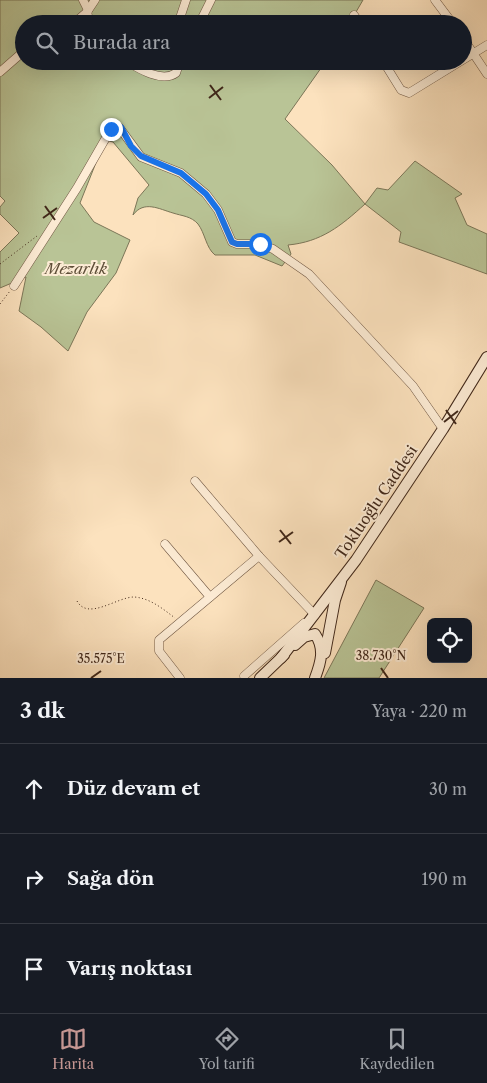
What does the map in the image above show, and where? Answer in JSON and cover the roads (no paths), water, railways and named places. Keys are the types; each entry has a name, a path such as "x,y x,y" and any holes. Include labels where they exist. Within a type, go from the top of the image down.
{"street":[{"path":"83,0 88,15"},
{"path":"83,15 95,0"},
{"path":"181,15 186,0"},
{"path":"203,15 210,0"},
{"path":"436,0 447,15"},
{"path":"472,57 487,45"},
{"path":"472,51 487,74"},
{"path":"0,72 15,59"},
{"path":"143,70 166,77 176,73 177,70"},
{"path":"389,70 401,90 409,93 449,70"},
{"path":"14,286 111,129 119,126 141,156 181,173 206,194 218,210 232,242 237,244 260,244 273,249 299,266 319,283 413,386 443,429"},
{"name":"Tokluoğlu Caddesi","path":"280,658 343,576 443,429 487,357"},
{"path":"471,384 487,368"},
{"path":"195,481 312,618 315,634 322,646 320,666"},
{"path":"165,544 210,597"},
{"path":"180,678 161,653 158,646 161,638 259,556"},
{"path":"315,678 324,657 343,576"},
{"path":"244,676 294,631 312,618 324,616 330,628"},
{"path":"315,634 330,628"},
{"name":"Tokluoğlu Caddesi","path":"260,678 302,639 315,634"}],"park label":[{"name":"Mezarlık","path":"76,268"}]}
